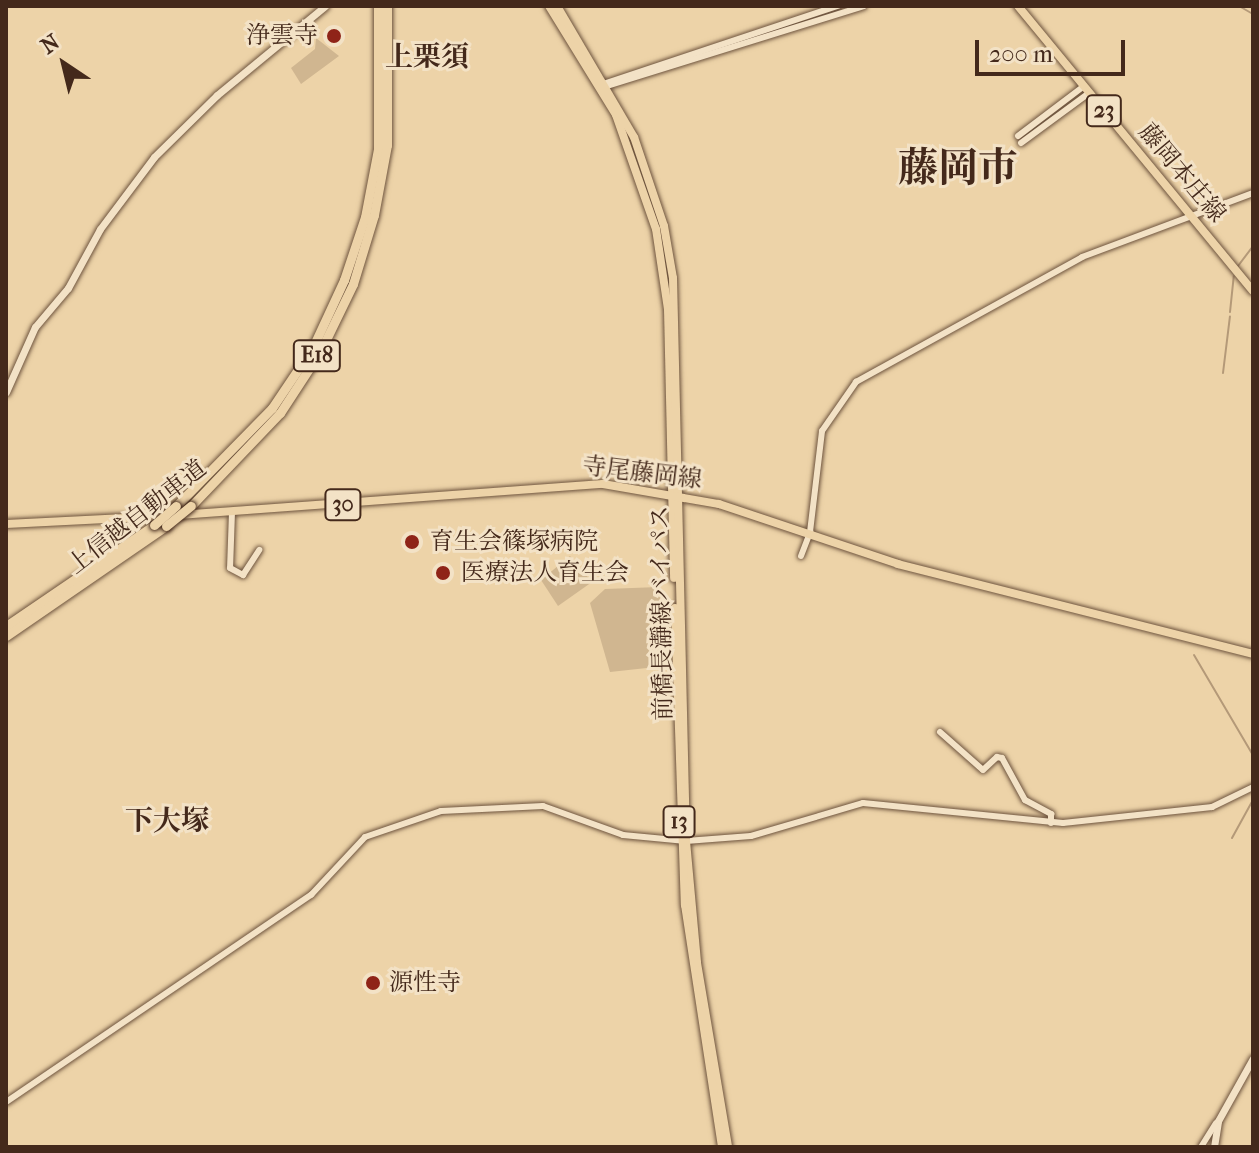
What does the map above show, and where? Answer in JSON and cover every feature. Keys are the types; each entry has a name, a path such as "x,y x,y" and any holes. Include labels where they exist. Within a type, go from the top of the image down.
{"highway":[{"name":"上信越自動車道","path":"378,6 383,147"},
{"name":"上信越自動車道","path":"6,636 191,506 263,434 321,350 361,261 378,174 383,147 387,6"},
{"name":"上信越自動車道","path":"6,626 154,525 257,427 306,358 349,269 378,174"}],"main road":[{"path":"6,392 35,327 68,288 100,229 148,164 217,95 325,6"},
{"name":"前橋長瀞線バイパス","path":"549,6 605,85"},
{"name":"前橋長瀞線バイパス","path":"557,6 605,85 642,176 661,252 668,309 675,494 683,840 697,1007 722,1147"},
{"name":"藤岡本庄線","path":"1018,6 1253,291"},
{"name":"寺尾藤岡線","path":"6,524 232,512 567,484 675,494 809,536 1253,654"},
{"name":"前橋長瀞線バイパス","path":"683,840 697,963 728,1147"},
{"path":"1214,1147 1218,1121 1253,1058"}],"street":[{"path":"605,85 838,6"},
{"path":"605,85 864,6"},
{"path":"1019,139 1086,89"},
{"path":"801,556 809,536 822,431 856,382 1082,257 1253,193"},
{"path":"232,512 230,568 243,575 259,550"},
{"path":"940,732 983,770 997,757 1002,758 1025,800 1051,814 1051,823"},
{"path":"6,1102 242,946 311,895 365,837 392,825 441,811 510,804 543,806 631,837 683,840 757,835 863,803 1051,823 1212,807 1253,787"},
{"path":"1201,1147 1218,1121"}],"shaded area":[{"path":"316,38 339,56 301,84 291,68 315,49"},
{"path":"570,556 592,582 558,606 541,580"},
{"path":"659,587 665,593 665,666 610,672 590,603 605,589"}],"waterway":[{"path":"1239,6 1253,14"},
{"path":"1238,266 1253,246"},
{"path":"1230,312 1234,276"},
{"path":"1223,373 1230,316"},
{"path":"1194,655 1253,755"},
{"path":"1232,838 1253,800"}],"place":[{"name":"浄雲寺","path":"334,36"},
{"name":"育生会篠塚病院","path":"412,542"},
{"name":"医療法人育生会","path":"443,573"},
{"name":"源性寺","path":"373,983"}],"district":[{"name":"上栗須","path":"427,57"},
{"name":"藤岡市","path":"958,168"},
{"name":"下大塚","path":"167,821"}]}
